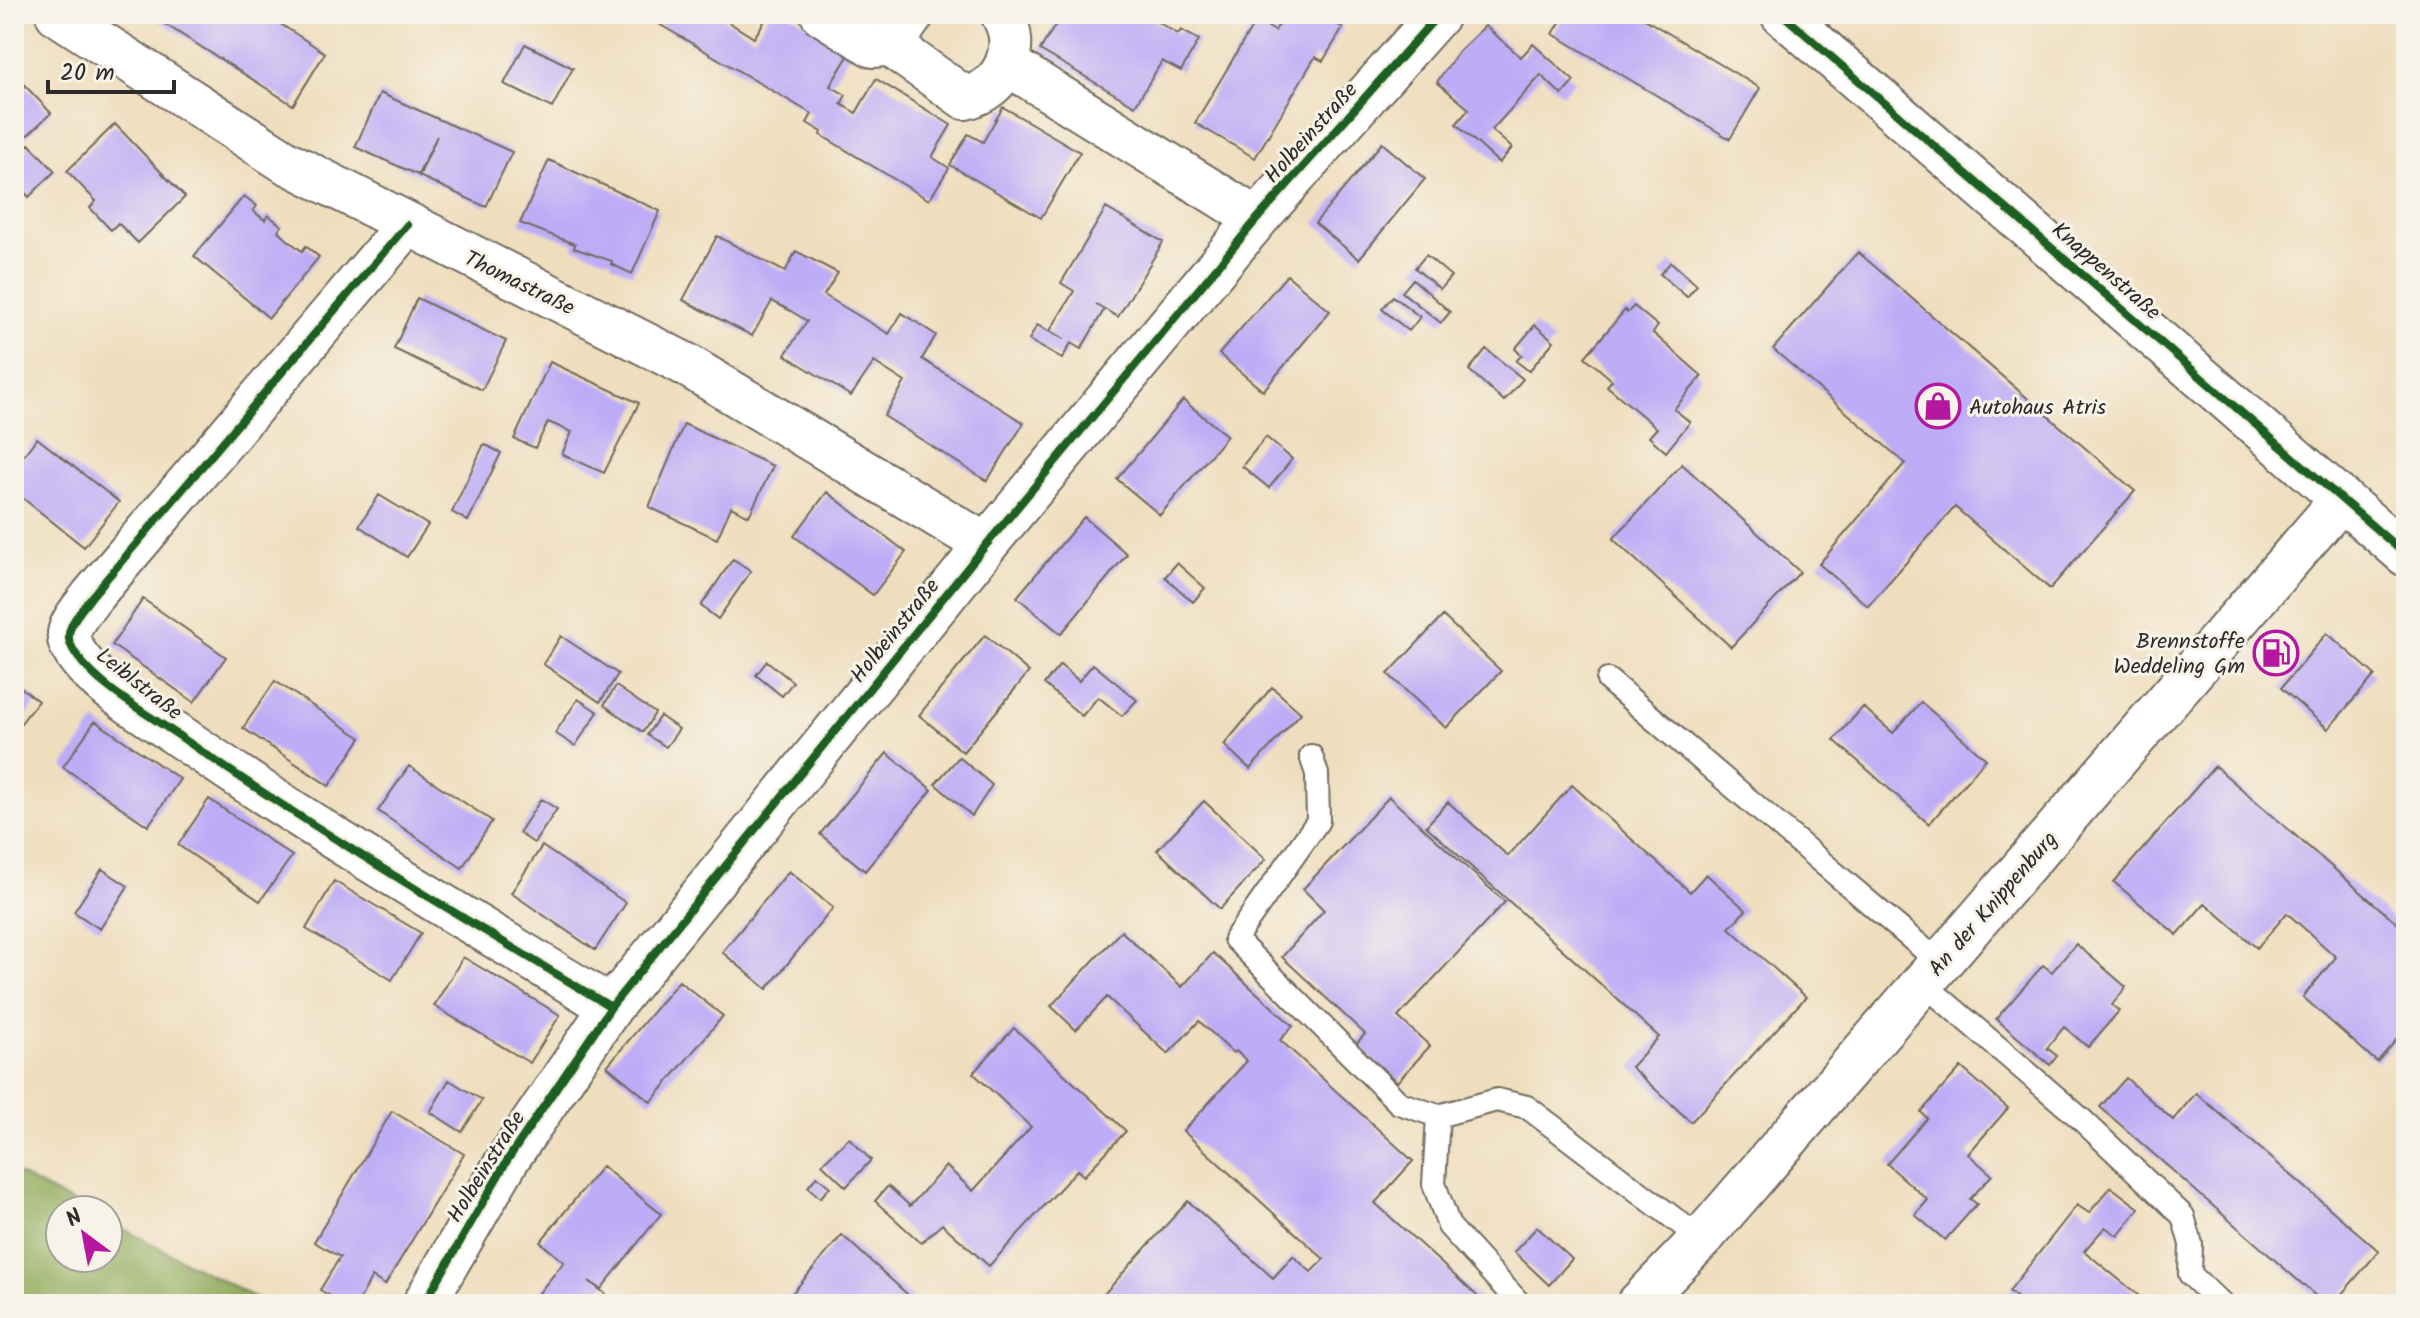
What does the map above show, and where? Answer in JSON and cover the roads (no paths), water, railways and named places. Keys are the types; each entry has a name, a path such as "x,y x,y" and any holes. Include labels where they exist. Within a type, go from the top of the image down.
{"street":[{"name":"Thomastraße","path":"57,14 286,162 685,364 986,545"},
{"path":"822,14 873,46 904,29"},
{"path":"904,29 900,52 965,98 992,87 1007,64 1011,30 1002,14"},
{"name":"Holbeinstraße","path":"424,1304 508,1159 611,1007 986,545 1257,219 1439,14"},
{"name":"Knappenstraße","path":"1782,14 2406,555"},
{"path":"1007,64 1257,219"},
{"name":"Leiblstraße","path":"407,225 92,596 71,625 68,639 75,654 112,690 214,761 611,1007"},
{"name":"An der Knippenburg","path":"1638,1304 1701,1239 2342,499"}],"lane":[{"path":"1608,680 1932,973 2183,1216 2191,1244 2190,1274 2221,1304"},
{"path":"1311,756 1317,774 1318,821 1235,939 1399,1103 1438,1116 1497,1100 1527,1107 1701,1239"},
{"path":"1438,1116 1434,1184 1449,1226 1520,1304"}],"place":[{"name":"Autohaus Atris","path":"1938,406"},
{"name":"Brennstoffe Weddeling Gm","path":"2276,653"}]}
